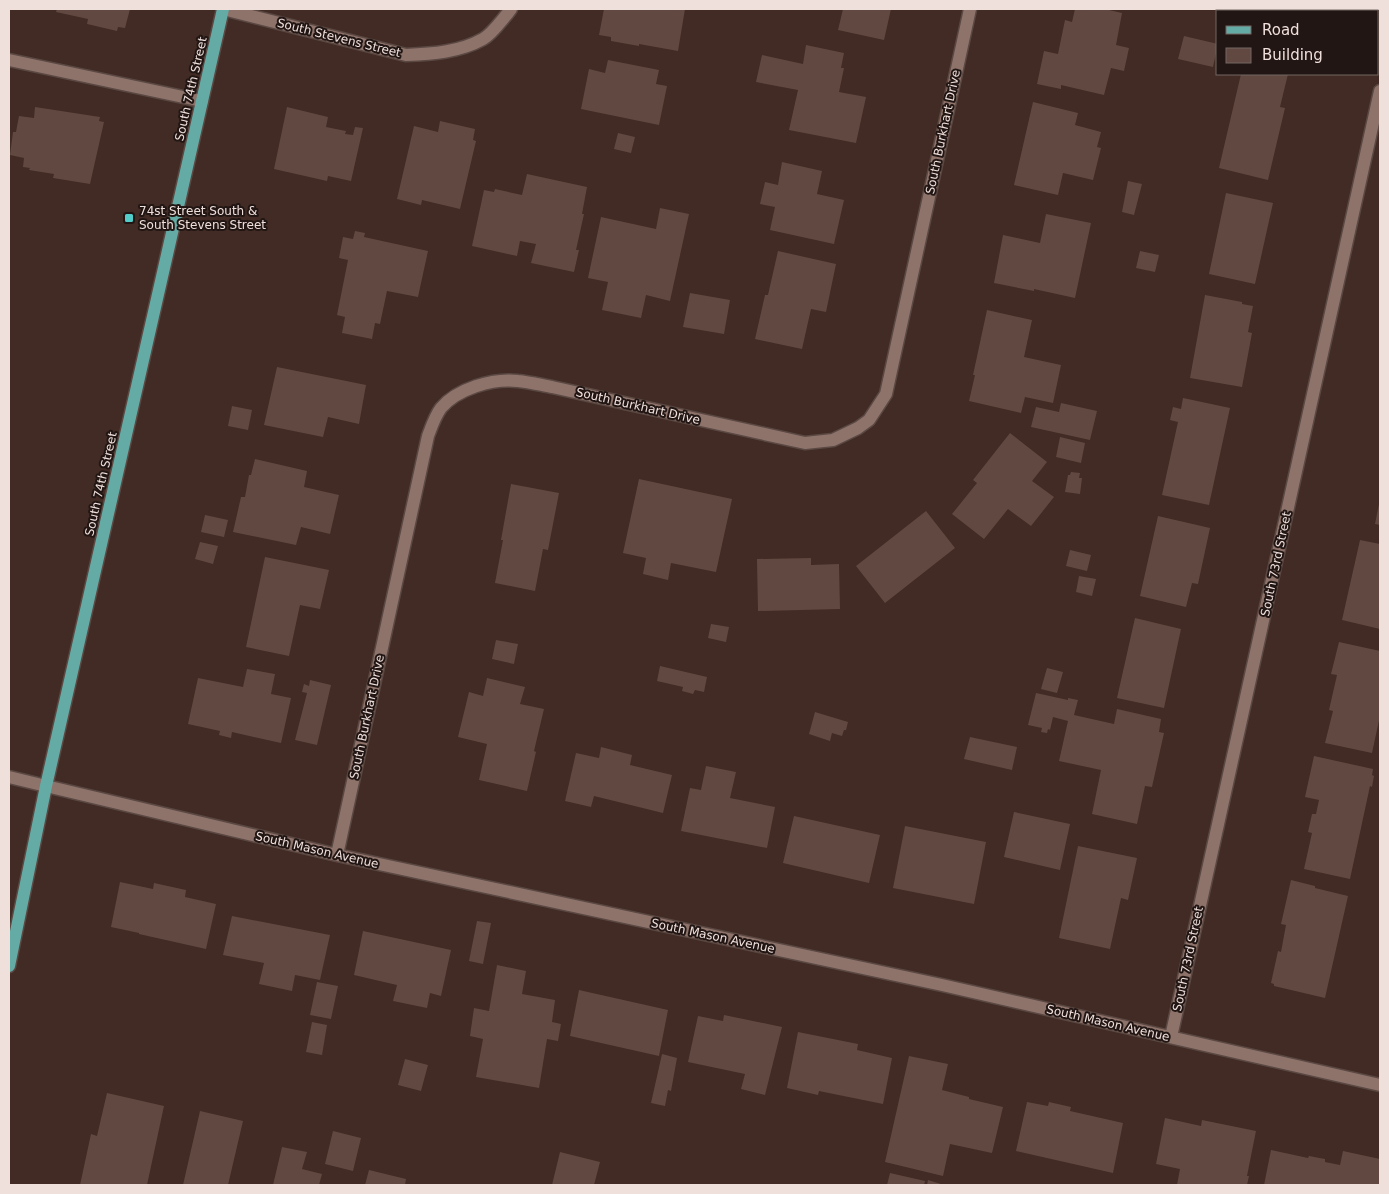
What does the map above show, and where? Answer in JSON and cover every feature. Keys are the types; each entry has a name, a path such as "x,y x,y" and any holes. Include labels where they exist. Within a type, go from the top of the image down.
{"main road":[{"name":"South 74th Street","path":"9,966 46,786 223,9"}],"street":[{"name":"South Stevens Street","path":"223,9 406,55 438,53 466,46 485,38 508,14 510,9"},
{"name":"South Burkhart Drive","path":"337,855 428,436 439,410 449,400 473,386 503,380 552,387 805,444 833,440 864,424 869,420 886,394 970,9"},
{"path":"9,60 202,101"},
{"name":"South 73rd Street","path":"1171,1037 1380,91"},
{"name":"South Mason Avenue","path":"9,777 337,855 922,981 1380,1085"}],"building":[{"path":"57,9 130,9 125,28 118,27 117,31 87,24 88,19 56,12"},
{"path":"604,9 685,9 678,51 611,41 611,37 599,35"},
{"path":"843,9 891,9 884,40 838,30"},
{"path":"1075,9 1105,9 1122,13 1116,45 1129,48 1124,71 1111,68 1104,95 1061,85 1061,89 1037,84 1044,51 1058,54 1065,20 1072,22"},
{"path":"1256,9 1297,9 1296,10"},
{"path":"1184,36 1216,44 1213,67 1178,59"},
{"path":"806,45 844,53 841,68 844,68 839,92 866,97 856,143 789,130 798,90 756,82 762,55 803,64"},
{"path":"608,60 659,70 656,84 667,86 659,125 581,109 589,69 605,73"},
{"path":"1241,75 1288,75 1280,107 1285,108 1268,180 1219,168"},
{"path":"1033,102 1078,113 1075,125 1101,132 1097,147 1101,148 1093,180 1063,173 1058,195 1014,185"},
{"path":"35,107 100,117 99,121 104,122 90,184 53,178 54,174 29,170 30,168 23,167 24,158 10,155 13,132 16,132 19,116 34,118"},
{"path":"287,107 328,117 326,127 346,131 345,134 353,135 355,127 363,128 351,181 328,176 327,181 274,169"},
{"path":"440,121 475,129 473,140 476,141 460,209 422,200 421,205 397,199 414,126 438,132"},
{"path":"618,133 635,137 631,153 614,149"},
{"path":"782,162 822,171 817,194 844,200 834,244 770,230 775,207 760,204 765,182 778,185"},
{"path":"527,174 587,187 582,214 584,214 576,250 579,250 574,272 531,263 536,244 520,241 517,256 472,246 484,190 494,192 495,189 522,195"},
{"path":"1128,181 1142,184 1134,215 1122,212"},
{"path":"1226,193 1273,203 1255,284 1209,274"},
{"path":"660,208 689,214 670,301 646,295 641,318 602,310 608,282 588,278 601,217 656,229"},
{"path":"1046,214 1091,223 1075,298 994,283 1003,235 1040,243"},
{"path":"355,231 365,233 364,237 428,251 418,297 387,291 380,324 375,323 372,339 342,333 345,317 337,315 348,260 339,258 343,237 353,239"},
{"path":"778,251 836,264 826,312 811,309 802,349 755,339"},
{"path":"1140,251 1159,255 1155,272 1136,268"},
{"path":"690,293 730,300 724,334 683,327"},
{"path":"1205,295 1253,306 1248,332 1252,333 1242,387 1190,378"},
{"path":"987,310 1032,320 1024,357 1061,365 1053,403 1025,397 1021,413 969,401"},
{"path":"277,367 366,385 359,424 328,417 323,437 264,425"},
{"path":"1183,398 1230,408 1209,505 1162,495 1178,422 1170,420 1173,407 1181,409"},
{"path":"1061,403 1097,411 1090,440 1031,427 1036,407 1059,412"},
{"path":"232,406 252,410 248,430 228,426"},
{"path":"1010,433 1047,462 1032,481 1054,497 1031,526 1008,509 984,539 952,514 977,483 973,480"},
{"path":"1060,437 1085,443 1081,463 1056,457"},
{"path":"255,459 307,471 304,487 339,495 330,534 301,527 296,545 233,532 241,497 245,497 249,475 251,475"},
{"path":"1071,472 1080,473 1079,478 1082,478 1080,494 1065,492 1068,475"},
{"path":"639,479 732,499 716,572 671,563 668,580 643,574 646,558 623,553"},
{"path":"511,484 559,493 548,550 543,549 535,591 495,583"},
{"path":"1380,505 1380,525 1375,524"},
{"path":"926,511 955,548 885,603 856,566"},
{"path":"205,515 228,520 224,537 201,532"},
{"path":"1158,516 1210,528 1198,584 1192,583 1186,607 1140,596"},
{"path":"1360,540 1380,544 1380,629 1342,620"},
{"path":"200,542 218,546 213,564 195,559"},
{"path":"1070,550 1091,555 1087,571 1066,566"},
{"path":"265,557 329,570 320,609 300,605 289,656 246,647"},
{"path":"811,558 811,565 839,564 840,609 758,611 757,559"},
{"path":"1079,576 1096,579 1092,596 1076,592"},
{"path":"1135,618 1181,629 1164,708 1117,698"},
{"path":"711,624 729,627 726,642 708,638"},
{"path":"496,640 518,644 514,664 492,659"},
{"path":"1339,642 1380,651 1380,716 1372,753 1325,743 1333,711 1329,710 1337,675 1331,674"},
{"path":"660,666 707,677 704,692 695,690 693,694 682,691 683,687 657,681"},
{"path":"1047,668 1063,672 1057,693 1041,689"},
{"path":"247,669 275,674 271,694 291,698 281,743 232,732 231,738 219,735 220,731 188,724 198,678 243,687"},
{"path":"487,678 525,687 520,704 544,709 527,791 479,780 487,744 458,737 469,692 483,696"},
{"path":"310,680 331,685 317,745 295,740 307,693 302,692 304,684 309,686"},
{"path":"1036,693 1068,700 1068,698 1078,700 1074,715 1114,724 1117,709 1161,719 1159,732 1164,733 1152,787 1145,786 1137,824 1092,814 1101,770 1059,761 1068,721 1053,717 1050,730 1048,729 1047,733 1041,732 1042,728 1028,725"},
{"path":"815,712 848,722 842,736 832,733 830,741 809,734"},
{"path":"970,737 1017,747 1012,770 964,759"},
{"path":"601,747 632,755 630,765 672,775 663,813 594,796 591,807 565,801 576,753 599,758"},
{"path":"1314,756 1373,769 1372,787 1370,786 1350,879 1304,869 1312,833 1308,832 1312,814 1316,814 1319,800 1305,797"},
{"path":"706,766 736,772 730,798 775,807 767,848 681,831 690,788 701,790"},
{"path":"1014,812 1070,824 1060,870 1004,857"},
{"path":"794,816 880,835 869,883 783,863"},
{"path":"905,826 986,842 974,904 893,888"},
{"path":"1078,846 1137,858 1128,900 1121,898 1110,949 1059,938"},
{"path":"1291,880 1348,896 1325,998 1274,986 1271,983 1278,951 1281,952 1286,925 1281,924"},
{"path":"120,882 153,889 154,883 186,890 185,897 216,904 206,949 111,927"},
{"path":"232,916 330,935 320,980 295,975 292,991 259,984 264,963 223,955"},
{"path":"477,921 491,923 483,964 469,961"},
{"path":"363,931 451,950 441,996 430,993 427,1008 393,1001 397,985 354,975"},
{"path":"497,965 526,971 522,994 555,1000 552,1022 561,1024 558,1041 547,1039 539,1088 476,1077 483,1039 470,1036 474,1008 489,1011"},
{"path":"317,982 338,986 331,1019 310,1015"},
{"path":"579,990 668,1010 659,1056 570,1036"},
{"path":"724,1015 782,1027 765,1095 741,1089 745,1074 688,1062 698,1016 723,1021"},
{"path":"312,1022 327,1025 322,1055 306,1052"},
{"path":"798,1032 858,1044 857,1050 892,1058 883,1104 819,1091 818,1095 787,1088"},
{"path":"662,1054 677,1058 671,1091 668,1090 665,1106 651,1103"},
{"path":"909,1056 948,1064 942,1090 1003,1107 992,1153 950,1144 943,1176 885,1162"},
{"path":"405,1059 428,1065 421,1091 398,1085"},
{"path":"107,1093 164,1106 147,1185 80,1185 91,1134 97,1136"},
{"path":"1027,1102 1048,1106 1049,1102 1071,1107 1070,1111 1123,1123 1113,1173 1016,1151"},
{"path":"200,1111 243,1121 228,1185 183,1185"},
{"path":"1165,1118 1201,1126 1202,1120 1256,1131 1247,1185 1177,1185 1180,1169 1156,1164"},
{"path":"333,1131 361,1138 353,1171 325,1164"},
{"path":"282,1147 307,1152 302,1169 322,1174 319,1185 273,1185"},
{"path":"1271,1150 1308,1158 1309,1156 1325,1159 1325,1162 1340,1165 1343,1151 1380,1159 1380,1185 1264,1185"},
{"path":"560,1152 600,1162 594,1185 552,1185"},
{"path":"369,1170 406,1179 405,1185 365,1185"},
{"path":"890,1173 925,1181 924,1185 887,1185"},
{"path":"928,1180 944,1185 927,1185"}],"place":[{"name":"74st Street South & South Stevens Street","path":"129,218"}]}
